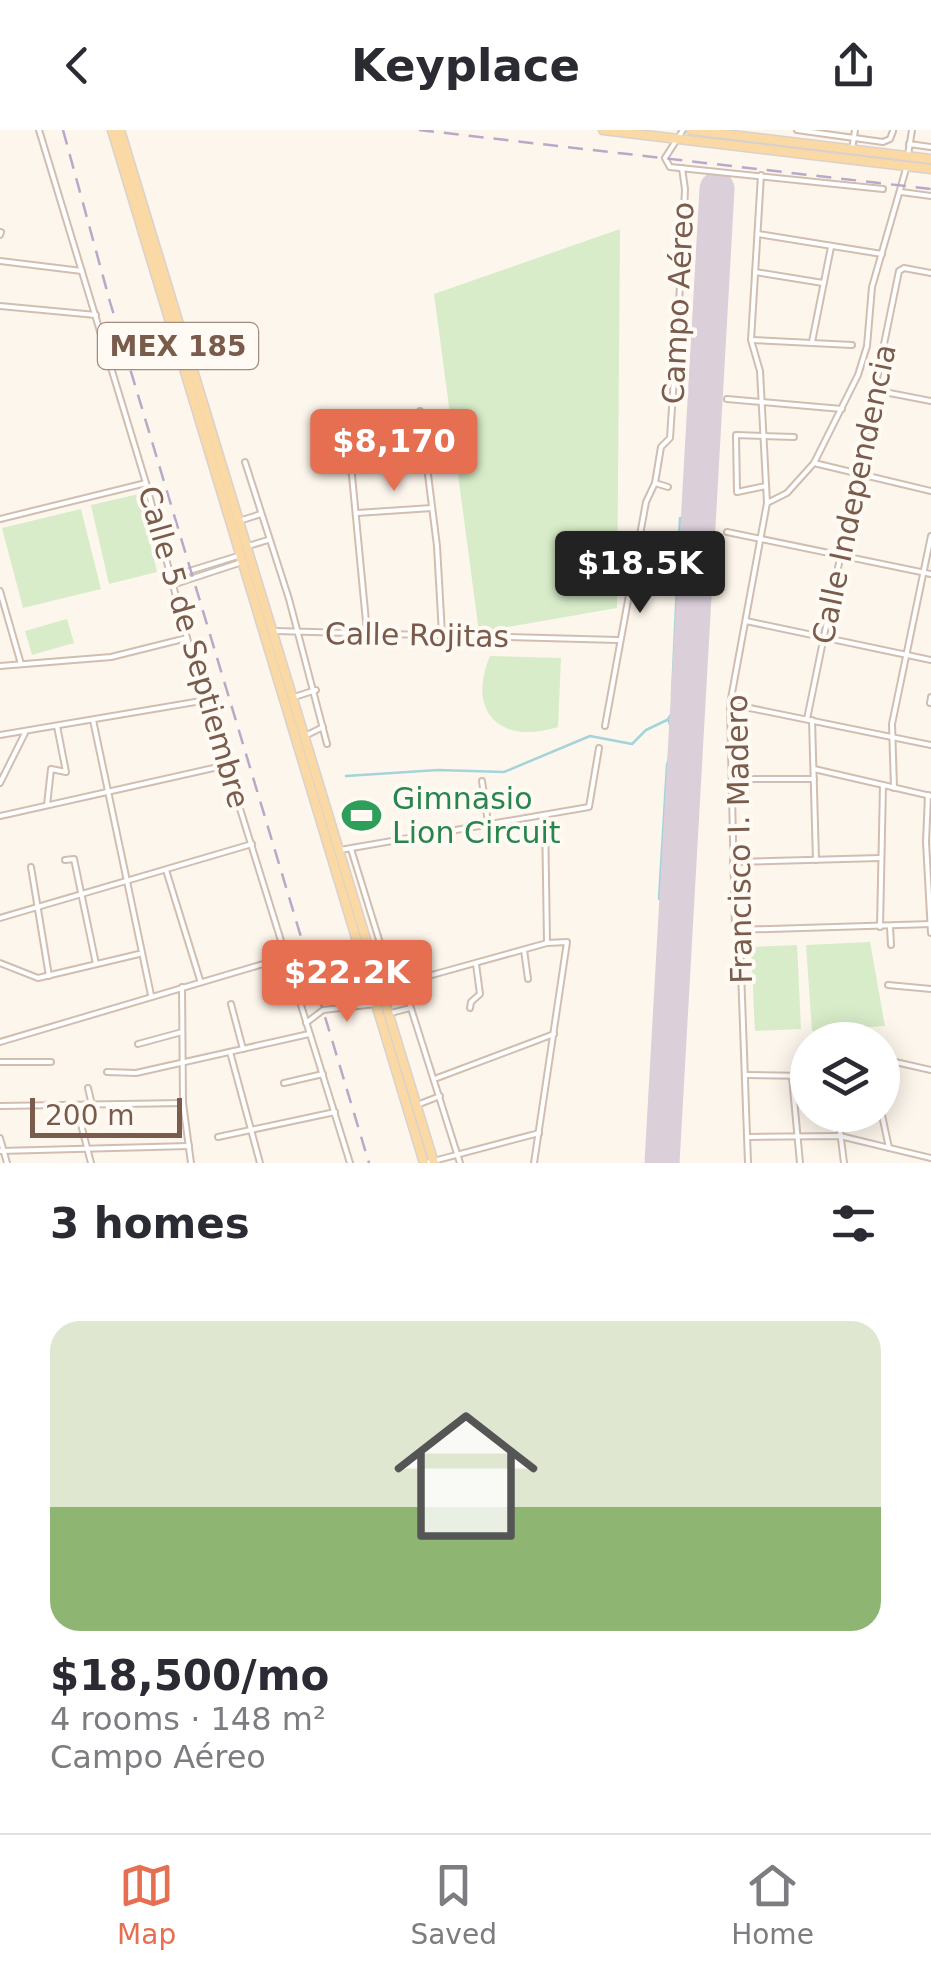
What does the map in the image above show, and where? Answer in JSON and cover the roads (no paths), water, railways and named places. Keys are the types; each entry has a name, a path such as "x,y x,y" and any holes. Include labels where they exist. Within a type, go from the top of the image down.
{"main road":[{"name":"MEX 185","path":"112,130 275,632 367,975 429,1162"},
{"name":"MEX 185","path":"120,130 335,851 417,1104 429,1162"},
{"path":"603,130 680,134 907,161 931,159"},
{"path":"691,130 776,135 931,168"},
{"name":"MEX 185","path":"110,362 181,341"}],"street":[{"name":"Calle 5 de Septiembre","path":"39,130 146,484 186,638 350,1163"},
{"path":"797,130 883,142 890,139 893,131"},
{"path":"852,150 854,130"},
{"path":"767,503 787,493 814,462 858,376 867,346 872,287 900,192 912,130"},
{"name":"Campo Aéreo","path":"654,483 661,447 670,438 682,256 682,168 670,166 665,160 680,134"},
{"path":"909,144 931,146"},
{"path":"682,168 883,189"},
{"name":"Francisco I. Madero","path":"748,1163 740,943 735,930 730,704 767,503 759,363 751,340 761,175"},
{"path":"900,192 931,196"},
{"path":"758,234 882,254"},
{"path":"812,342 831,246"},
{"path":"0,261 82,271"},
{"name":"Calle Independencia","path":"816,861 810,720 824,638 901,269 931,273"},
{"path":"755,272 823,283"},
{"path":"0,306 96,314"},
{"path":"751,340 852,344"},
{"path":"874,390 931,402"},
{"path":"727,399 843,410"},
{"path":"420,411 442,634"},
{"path":"348,434 366,632"},
{"path":"766,486 736,490 736,435 794,438"},
{"path":"352,465 426,459"},
{"path":"245,462 316,690 327,744"},
{"path":"814,462 931,491"},
{"path":"605,726 646,502 654,483 668,487"},
{"path":"0,519 146,484"},
{"path":"357,512 432,508"},
{"path":"239,520 261,514"},
{"path":"727,532 931,574"},
{"path":"894,788 892,737 931,536"},
{"path":"172,585 247,555 269,540"},
{"path":"170,577 247,555"},
{"path":"0,591 20,664"},
{"path":"746,621 931,660"},
{"name":"Calle Rojitas","path":"275,632 618,640"},
{"path":"0,666 112,657 186,638"},
{"path":"294,697 316,690"},
{"path":"0,735 207,700"},
{"path":"730,704 931,745"},
{"path":"93,720 151,996"},
{"path":"47,805 51,769 66,772 57,726"},
{"path":"304,736 324,727"},
{"path":"0,782 26,731"},
{"path":"335,851 589,808 598,748"},
{"path":"0,816 227,765"},
{"path":"814,769 929,795 926,842 931,933"},
{"path":"732,779 814,779"},
{"path":"482,780 488,823"},
{"path":"880,928 883,785"},
{"path":"546,815 547,943"},
{"path":"0,918 252,844"},
{"path":"351,847 388,969 402,982 412,1008 460,1163"},
{"path":"733,862 880,858"},
{"path":"65,860 74,859 96,964"},
{"path":"31,867 49,976"},
{"path":"166,870 200,982"},
{"path":"735,930 931,924"},
{"path":"890,927 891,946"},
{"path":"402,982 547,943 567,942 534,1163"},
{"path":"524,950 528,979"},
{"path":"0,963 38,978 141,954"},
{"path":"0,1042 286,957"},
{"path":"470,1008 480,994 476,964"},
{"path":"367,975 388,969"},
{"path":"888,985 931,989"},
{"path":"182,987 183,1103 191,1163"},
{"path":"231,1004 243,1049"},
{"path":"306,1023 323,1010 376,1004"},
{"path":"390,1014 412,1008"},
{"path":"138,1044 182,1032"},
{"path":"107,1072 136,1073 309,1034"},
{"path":"435,1078 554,1034"},
{"path":"230,1052 260,1163"},
{"path":"0,1062 51,1062"},
{"path":"900,1063 931,1070"},
{"path":"284,1082 323,1074"},
{"path":"746,1074 790,1077"},
{"path":"88,1088 92,1105"},
{"path":"417,1104 440,1096"},
{"path":"0,1106 183,1103"},
{"path":"76,1105 91,1163"},
{"path":"218,1137 334,1112"},
{"path":"796,1132 800,1163"},
{"path":"840,1132 844,1163"},
{"path":"886,1132 889,1148"},
{"path":"429,1162 539,1133"},
{"path":"748,1137 840,1136 931,1158"},
{"path":"0,1138 6,1163"},
{"path":"2,1150 189,1146"}],"waterway":[{"path":"659,899 667,765 675,738 668,719 675,709 672,695 680,518"},
{"path":"346,776 438,770 504,772 590,736 632,744 646,730 667,720"}],"railway":[{"path":"63,130 110,302 369,1163"},
{"path":"419,130 931,189"}],"place":[{"name":"Gimnasio Lion Circuit","path":"362,815"}]}
